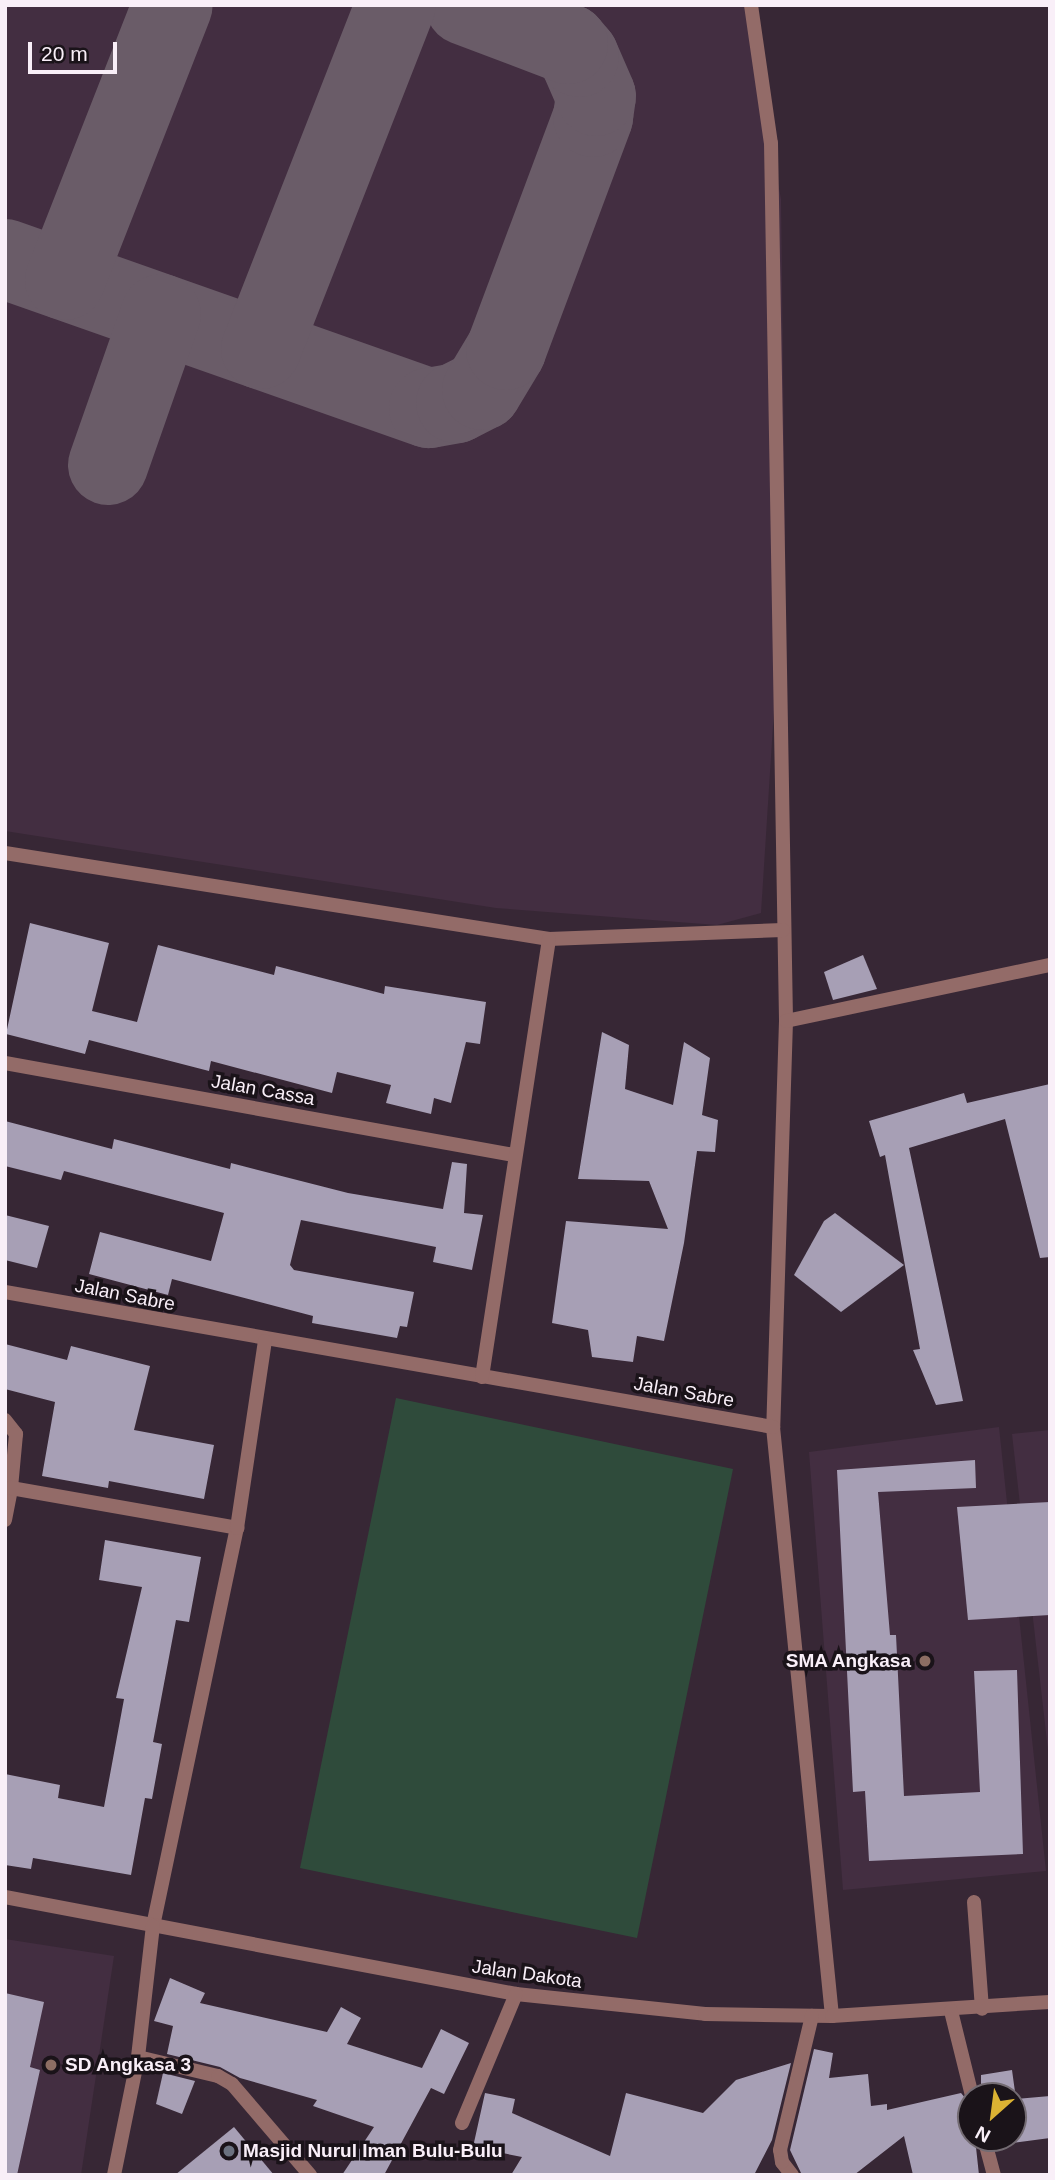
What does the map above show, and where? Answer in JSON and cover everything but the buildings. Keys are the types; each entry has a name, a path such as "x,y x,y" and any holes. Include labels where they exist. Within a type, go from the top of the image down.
{"street":[{"path":"751,5 771,143 786,1021 773,1427 832,2016"},
{"path":"5,853 550,939 783,930"},
{"path":"481,1377 550,939"},
{"path":"786,1021 1050,965"},
{"name":"Jalan Cassa","path":"5,1063 514,1155"},
{"name":"Jalan Sabre","path":"5,1292 265,1341 773,1427"},
{"path":"114,2175 138,2057 153,1926 237,1528 265,1341"},
{"path":"5,1420 16,1434 5,1520"},
{"path":"11,1488 237,1528"},
{"name":"Jalan Dakota","path":"5,1897 516,1994 705,2014 832,2016 951,2011 1050,2002"},
{"path":"974,1902 982,2009"},
{"path":"462,2123 516,1994"},
{"path":"951,2011 969,2082"},
{"path":"792,2175 782,2162 780,2150 812,2016"},
{"path":"138,2057 206,2073 232,2084 310,2175"},
{"path":"988,2152 994,2175"}],"shaded area":[{"path":"5,5 745,5 781,199 785,538 761,913 717,925 496,908 5,831"},
{"name":"SMA Angkasa","path":"999,1427 1046,1871 843,1890 809,1452"},
{"path":"1050,1430 1050,1768 1012,1434"},
{"name":"SD Angkasa 3","path":"5,1939 114,1956 81,2175 5,2175"}],"green space":[{"path":"396,1398 733,1469 637,1938 300,1868"}],"taxiway":[{"path":"65,280 173,5"},
{"path":"261,349 396,5"},
{"path":"5,259 429,408 456,403 482,390 506,350 593,117 596,96 579,57 568,44 465,5"},
{"path":"108,465 161,314"}],"place":[{"name":"SMA Angkasa","path":"925,1661"},
{"name":"SD Angkasa 3","path":"51,2065"},
{"name":"Masjid Nurul Iman Bulu-Bulu","path":"229,2151"}]}
